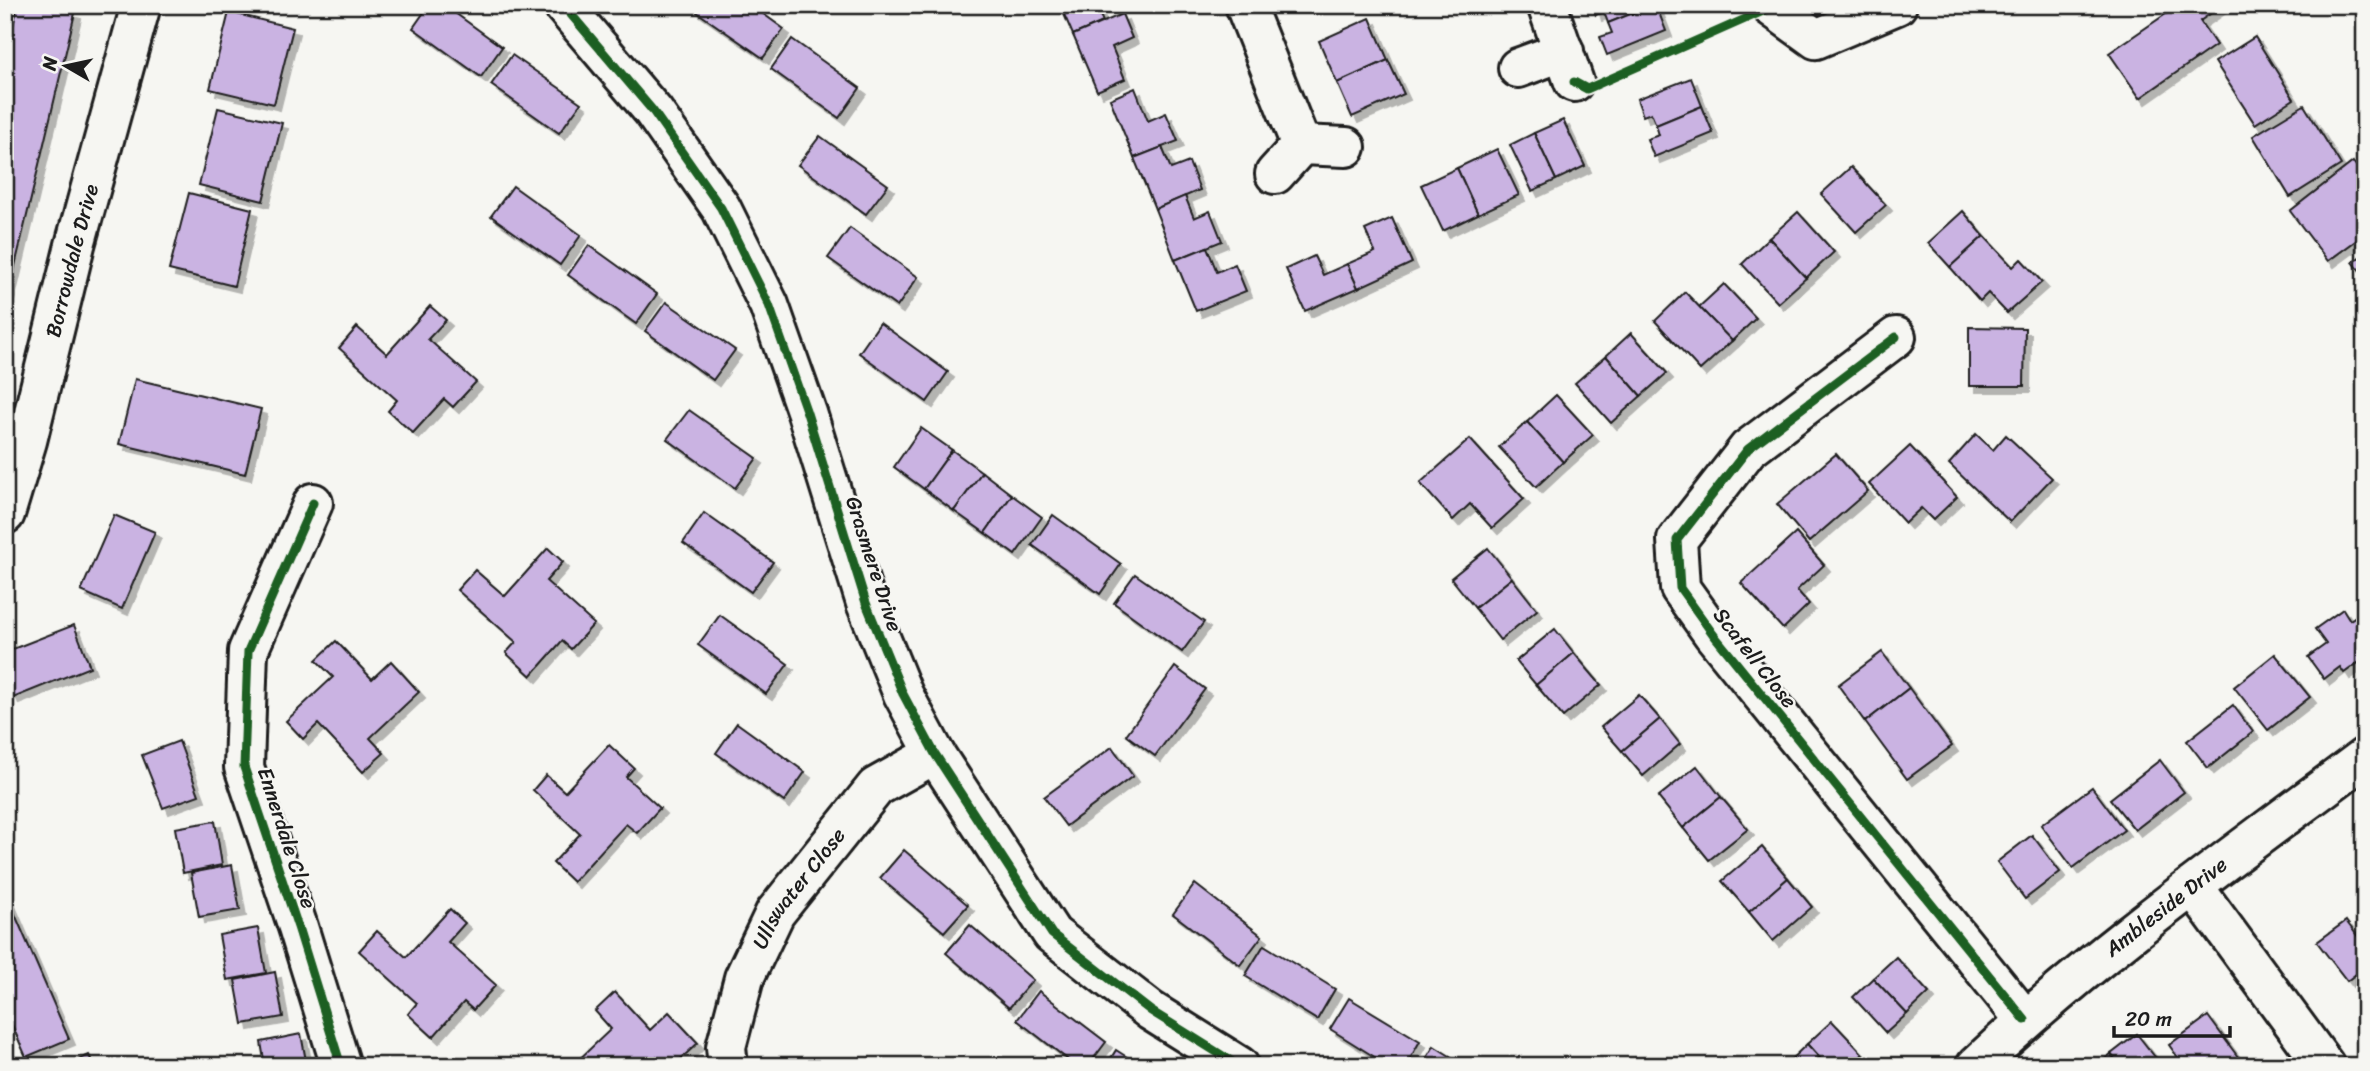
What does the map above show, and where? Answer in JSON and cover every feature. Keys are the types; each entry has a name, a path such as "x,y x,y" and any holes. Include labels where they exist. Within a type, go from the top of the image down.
{"street":[{"name":"Borrowdale Drive","path":"5,514 27,441 75,245 141,5"},
{"name":"Grasmere Drive","path":"563,5 653,111 721,208 769,305 807,413 866,603 903,694 935,754 1052,934 1151,1011 1239,1066"},
{"path":"1245,5 1301,145"},
{"path":"1518,68 1569,67 1547,5"},
{"path":"1769,5 1816,39 1897,5"},
{"path":"1301,145 1346,147"},
{"path":"1275,174 1301,145"},
{"name":"Scafell Close","path":"1896,337 1748,449 1677,540 1680,588 1713,634 2025,1020"},
{"name":"Ennerdale Close","path":"313,503 248,651 244,767 341,1066"},
{"name":"Ullswater Close","path":"728,1066 726,1047 744,978 775,913 876,787 935,754"},
{"name":"Ambleside Drive","path":"1976,1066 2025,1020 2193,886 2365,757"},
{"path":"2193,886 2325,1066"}],"building":[{"path":"18,5 40,5 75,13 5,308 5,59"},
{"path":"429,5 444,5 502,47 481,77 413,28"},
{"path":"698,5 751,5 784,29 763,58 694,10"},
{"path":"1060,5 1096,5 1103,22 1073,35"},
{"path":"1593,5 1653,5 1608,23 1604,12 1596,15"},
{"path":"1656,5 1666,31 1607,55 1600,37 1612,33 1608,23"},
{"path":"2179,5 2223,5 2200,21 2216,45 2140,98 2109,53"},
{"path":"229,12 293,28 274,104 210,89"},
{"path":"1122,14 1132,38 1112,47 1125,79 1097,91 1073,35"},
{"path":"1370,18 1388,60 1337,83 1319,41"},
{"path":"2255,37 2294,99 2255,124 2215,62"},
{"path":"792,39 860,88 839,118 771,69"},
{"path":"512,55 581,103 559,133 491,85"},
{"path":"1388,60 1404,94 1352,117 1337,83"},
{"path":"1691,78 1702,106 1656,125 1651,113 1643,116 1637,99"},
{"path":"1135,88 1148,121 1166,113 1178,141 1134,158 1110,99"},
{"path":"2304,105 2341,165 2290,197 2253,136"},
{"path":"1702,106 1713,133 1654,157 1647,139 1659,135 1656,125"},
{"path":"218,108 282,123 263,201 199,185"},
{"path":"1563,120 1585,166 1556,180 1534,133"},
{"path":"1534,133 1556,180 1532,191 1510,145"},
{"path":"820,136 888,185 866,214 798,165"},
{"path":"1162,147 1171,169 1189,162 1200,190 1155,209 1134,158"},
{"path":"1497,149 1519,195 1478,214 1457,168"},
{"path":"2353,162 2365,177 2365,191 2360,195 2365,201 2365,234 2328,261 2290,211"},
{"path":"1851,167 1886,205 1856,232 1821,194"},
{"path":"1457,168 1478,214 1443,231 1421,185"},
{"path":"513,186 581,235 560,265 491,216"},
{"path":"189,193 252,209 234,286 169,270"},
{"path":"1185,196 1194,218 1210,211 1222,241 1175,260 1155,209"},
{"path":"1963,211 1984,236 1950,267 1928,243"},
{"path":"1798,212 1834,252 1806,278 1769,238"},
{"path":"1392,218 1412,263 1358,288 1347,264 1375,252 1365,230"},
{"path":"850,228 918,277 897,307 828,258"},
{"path":"1984,236 2013,267 2021,259 2042,282 2007,313 1988,293 1980,301 1950,267"},
{"path":"1769,238 1806,278 1778,303 1742,264"},
{"path":"589,245 657,294 636,324 568,275"},
{"path":"1207,247 1217,272 1235,264 1246,291 1196,311 1175,260"},
{"path":"2365,253 2365,277 2353,262"},
{"path":"1314,256 1323,275 1347,264 1358,288 1305,311 1286,269"},
{"path":"1724,284 1756,318 1732,341 1699,307"},
{"path":"1685,292 1732,341 1700,370 1655,321"},
{"path":"666,302 735,350 713,380 645,331"},
{"path":"430,306 446,320 428,339 476,382 453,407 444,399 413,433 388,411 397,400 339,348 357,327 387,354"},
{"path":"880,323 948,372 927,402 859,353"},
{"path":"1969,327 2025,328 2024,386 1969,386"},
{"path":"1631,333 1667,373 1641,396 1606,356"},
{"path":"1606,356 1641,396 1611,423 1575,383"},
{"path":"135,379 261,409 245,474 119,444"},
{"path":"1556,395 1593,435 1563,462 1527,422"},
{"path":"689,410 757,458 735,488 667,439"},
{"path":"1527,422 1563,462 1536,487 1499,447"},
{"path":"921,428 952,450 924,489 894,467"},
{"path":"1976,434 1993,450 2006,435 2052,478 2010,522 1949,464"},
{"path":"1470,439 1524,499 1492,528 1470,504 1453,520 1420,483"},
{"path":"1910,446 1957,497 1933,520 1921,508 1905,523 1869,484"},
{"path":"952,450 982,472 954,511 924,489"},
{"path":"1836,454 1868,491 1809,542 1777,504"},
{"path":"982,472 1012,495 985,533 954,511"},
{"path":"1012,495 1042,517 1015,555 985,533"},
{"path":"704,513 773,562 751,592 683,543"},
{"path":"114,515 155,532 122,609 81,591"},
{"path":"1053,515 1121,564 1100,594 1032,545"},
{"path":"1796,533 1824,565 1797,590 1809,604 1783,629 1741,583"},
{"path":"548,548 563,562 546,581 594,624 571,649 562,641 531,676 506,653 516,642 457,590 475,570 505,596"},
{"path":"1488,548 1512,578 1475,608 1451,578"},
{"path":"1135,574 1204,622 1182,652 1114,603"},
{"path":"1512,578 1537,610 1500,640 1475,608"},
{"path":"2343,609 2350,620 2363,611 2365,614 2365,658 2344,673 2340,667 2324,679 2308,657 2326,644 2315,629"},
{"path":"720,615 788,664 766,694 698,645"},
{"path":"74,625 90,667 13,698 5,679 5,652"},
{"path":"1555,629 1574,653 1536,685 1516,661"},
{"path":"336,641 372,679 391,661 419,692 370,738 384,753 363,772 318,724 303,739 286,721 333,677 316,660"},
{"path":"1882,652 1909,688 1865,722 1838,685"},
{"path":"1574,653 1601,685 1563,717 1536,685"},
{"path":"2275,654 2310,697 2268,730 2234,687"},
{"path":"1175,667 1205,689 1155,756 1126,735"},
{"path":"1909,688 1952,746 1907,779 1865,722"},
{"path":"1639,695 1660,719 1622,751 1601,727"},
{"path":"2233,705 2253,732 2208,768 2187,741"},
{"path":"1660,719 1680,744 1643,776 1622,751"},
{"path":"737,723 805,772 784,802 716,753"},
{"path":"179,741 199,795 163,808 142,755"},
{"path":"609,745 634,768 626,777 660,808 637,833 626,824 573,882 553,863 580,834 533,790 546,775 565,792"},
{"path":"1112,747 1133,776 1066,826 1044,797"},
{"path":"2160,760 2184,792 2135,830 2110,799"},
{"path":"1697,766 1721,797 1683,828 1658,797"},
{"path":"2092,787 2124,830 2073,868 2041,825"},
{"path":"1721,797 1748,829 1709,860 1683,828"},
{"path":"215,821 222,865 183,873 175,828"},
{"path":"2032,835 2060,872 2025,899 1997,862"},
{"path":"1762,847 1788,878 1749,912 1722,881"},
{"path":"904,850 968,905 944,932 880,878"},
{"path":"232,865 240,910 199,917 191,873"},
{"path":"1788,878 1812,907 1773,941 1749,912"},
{"path":"1195,884 1262,936 1240,965 1173,914"},
{"path":"7,896 69,1039 26,1057 5,1009"},
{"path":"450,909 465,923 448,942 496,985 473,1010 464,1002 433,1037 408,1014 417,1003 359,951 377,931 406,957"},
{"path":"2346,921 2365,946 2365,967 2347,981 2317,942"},
{"path":"970,925 1033,980 1009,1008 946,953"},
{"path":"258,928 266,973 227,980 219,935"},
{"path":"1264,945 1335,989 1317,1020 1245,976"},
{"path":"1896,957 1929,993 1907,1014 1873,978"},
{"path":"275,972 283,1017 243,1024 235,980"},
{"path":"1873,978 1907,1014 1886,1033 1853,997"},
{"path":"1039,991 1106,1042 1088,1066 1076,1066 1017,1020"},
{"path":"615,992 650,1030 669,1012 698,1043 673,1066 572,1066 611,1029 595,1011"},
{"path":"1349,998 1420,1041 1406,1066 1389,1066 1330,1029"},
{"path":"2208,1016 2241,1061 2235,1066 2184,1066 2169,1045"},
{"path":"1832,1021 1863,1054 1851,1066 1827,1066 1807,1044"},
{"path":"301,1034 307,1066 265,1066 261,1042"},
{"path":"2137,1034 2162,1066 2119,1066 2111,1054"},
{"path":"1807,1044 1827,1066 1784,1066"},
{"path":"1434,1046 1466,1066 1422,1066"},
{"path":"1116,1050 1141,1066 1106,1066"},
{"path":"2111,1054 2119,1066 2096,1066"},
{"path":"89,1055 94,1066 65,1066"}],"cycle path":[{"path":"563,5 653,111 721,208 769,305 807,413 866,603 903,694 935,754 1052,934 1151,1011 1239,1066"},
{"path":"1574,82 1587,89 1770,8"},
{"path":"1896,337 1748,449 1677,540 1680,588 1713,634 2025,1020"},
{"path":"313,503 248,651 244,767 341,1066"}]}
